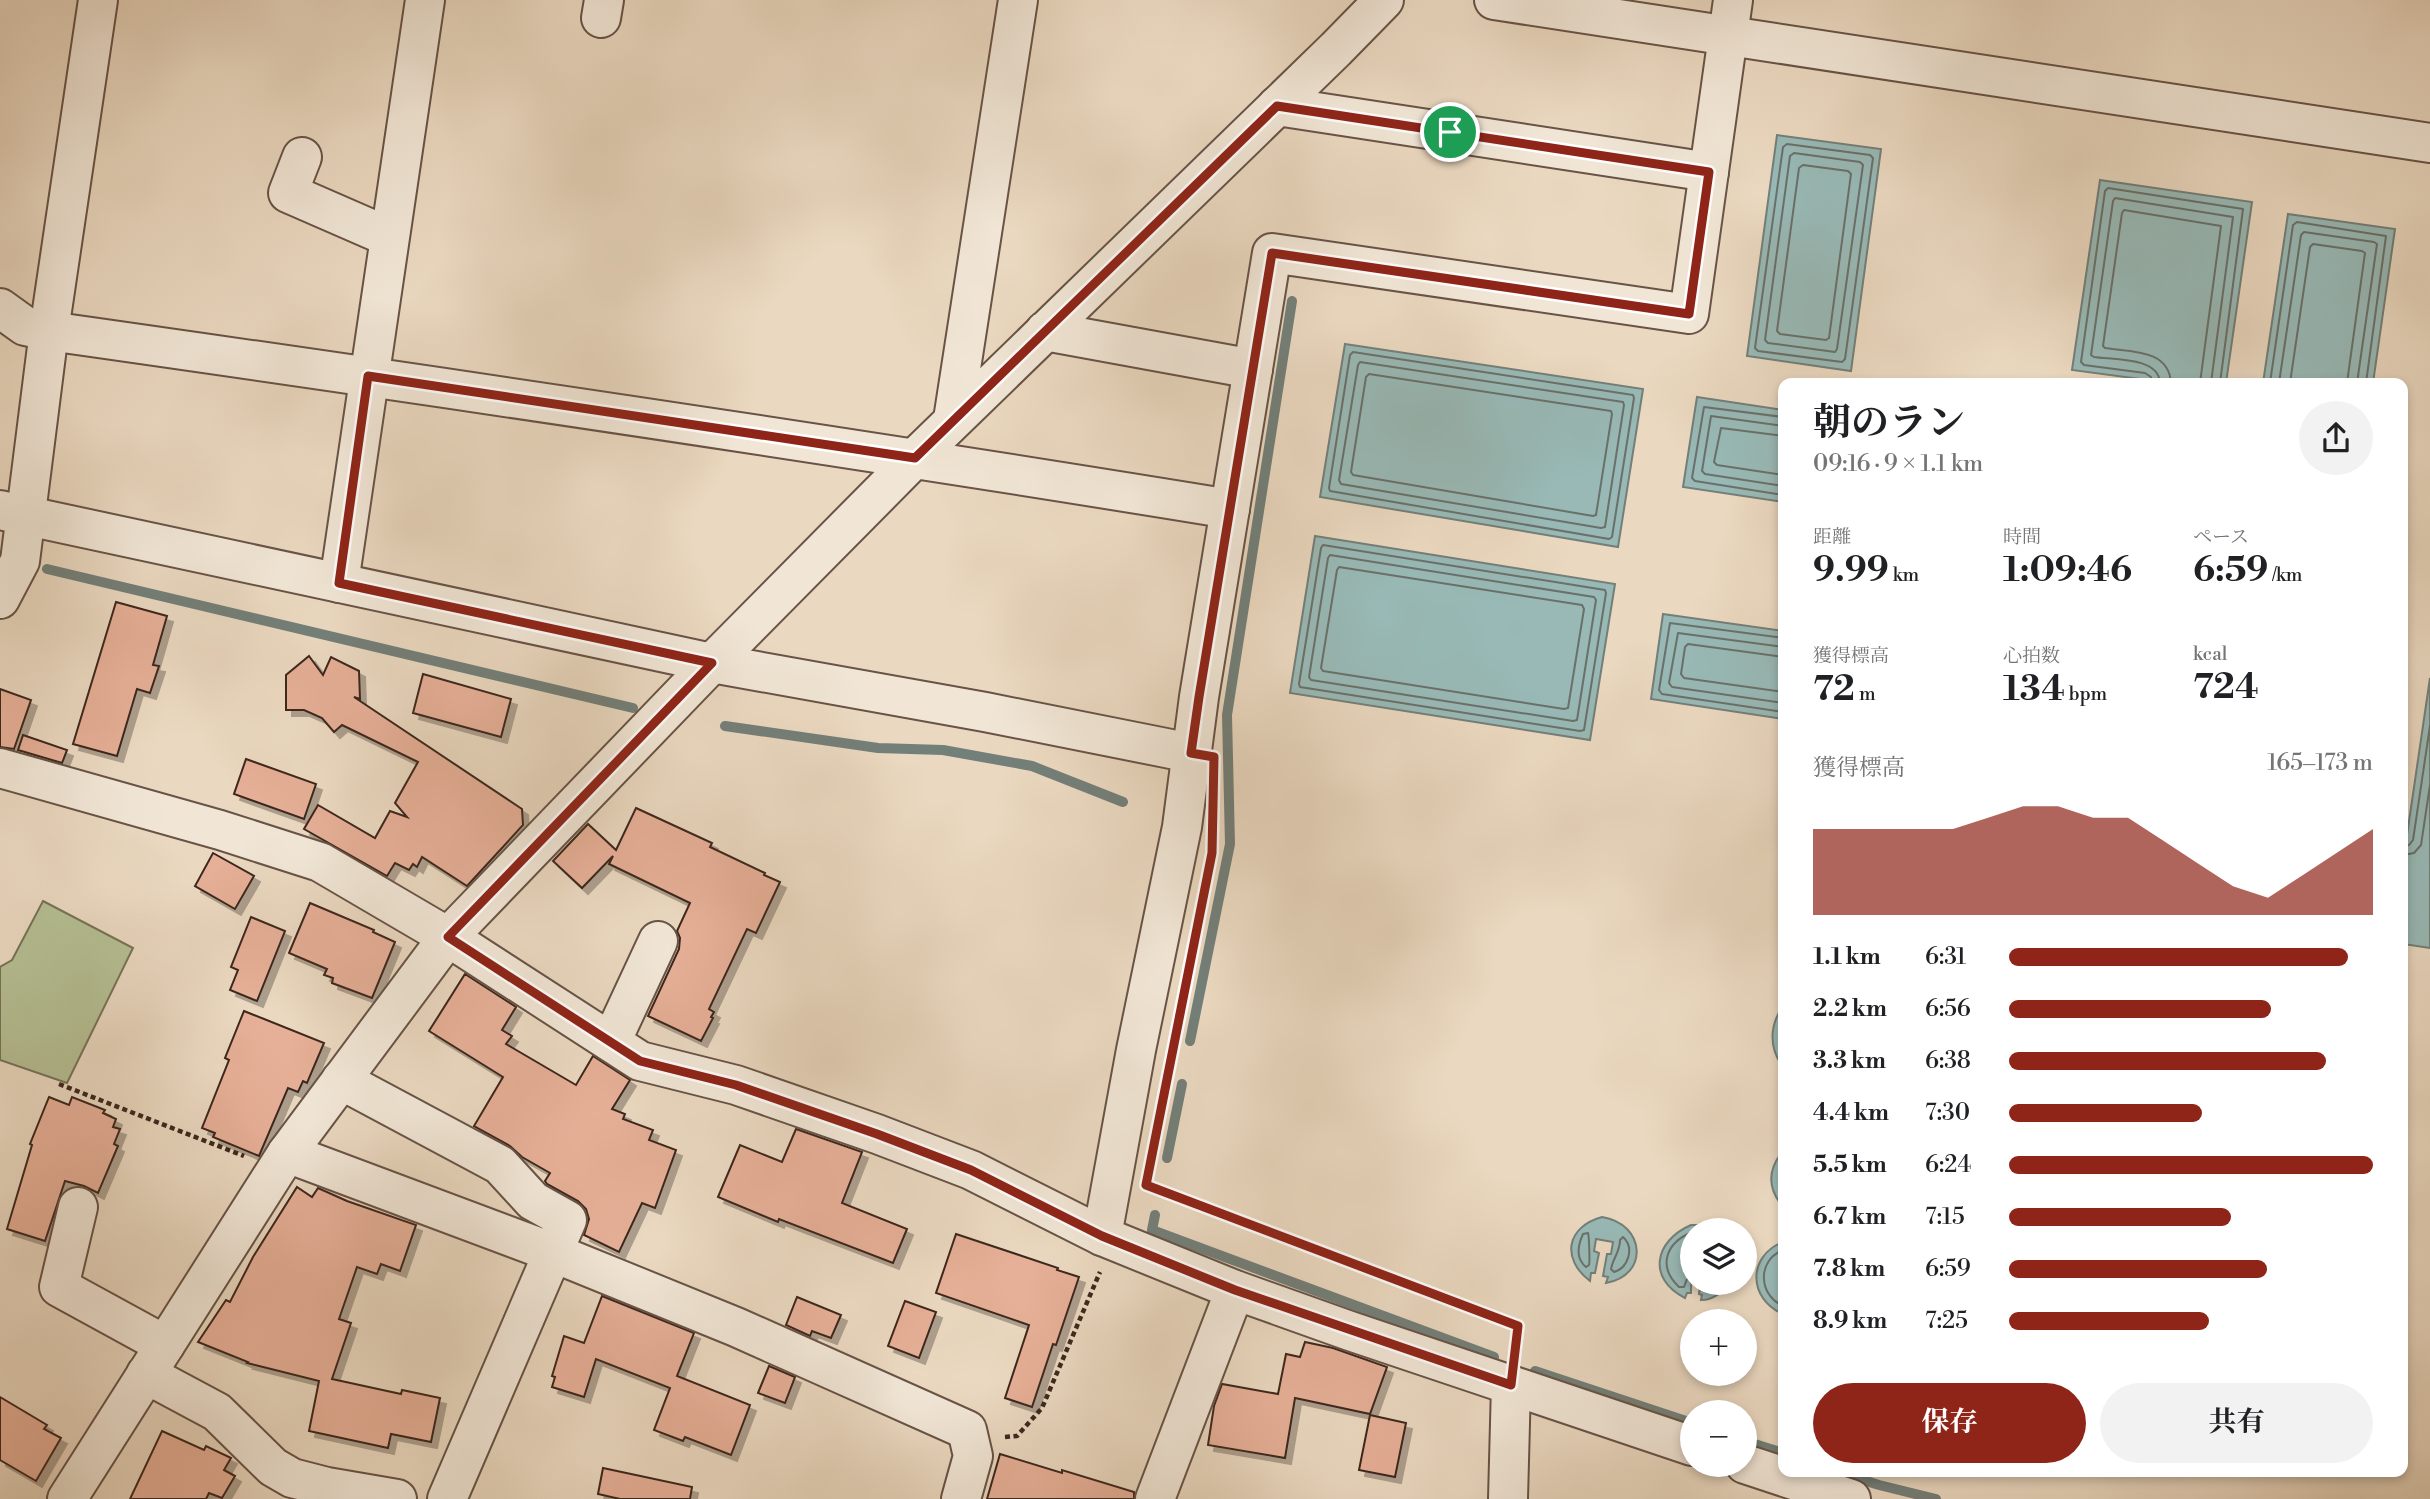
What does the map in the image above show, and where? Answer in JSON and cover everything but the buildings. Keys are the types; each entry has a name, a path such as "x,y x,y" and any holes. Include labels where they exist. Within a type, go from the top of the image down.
{"street":[{"path":"0,598 20,561 12,514 49,331 98,0"},
{"path":"339,583 425,0"},
{"path":"953,420 1018,0"},
{"path":"67,1499 282,1161 448,937 712,663 915,458 1384,0"},
{"path":"1494,0 1728,38 2430,143"},
{"path":"1108,1238 1136,1050 1182,827 1191,753 1272,253 1689,314 1733,0"},
{"path":"1277,106 1709,172"},
{"path":"302,157 288,193 389,237"},
{"path":"0,308 26,326 49,331 915,458 1230,509"},
{"path":"1045,331 1253,369"},
{"path":"12,514 712,663 985,712 1191,753"},
{"path":"0,768 220,830 320,862 448,937 640,1061 736,1085 877,1134 971,1170 1108,1238 1235,1290 1680,1443"},
{"path":"611,1042 658,941"},
{"path":"341,1080 500,1165 533,1201 567,1220 447,1499"},
{"path":"282,1161 554,1253 736,1326 967,1430 973,1456 961,1499"},
{"path":"79,1206 59,1287 155,1359 217,1412 273,1467 292,1478 397,1499"},
{"path":"1155,1499 1235,1290"},
{"path":"1508,1499 1511,1385"},
{"path":"1757,1468 1778,1475"},
{"path":"1784,1477 1851,1499"}],"path":[{"path":"59,1084 282,1161"},
{"path":"1146,1185 1518,1326 1511,1385"},
{"path":"969,1440 1017,1436 1042,1408 1108,1238"}],"green space":[{"path":"43,901 133,948 67,1083 0,1060 0,967 12,960"}],"water":[{"path":"1777,135 1881,149 1851,371 1747,356"},
{"path":"2100,180 2252,202 2227,378 2132,378 2072,370"},
{"path":"2288,214 2395,229 2374,378 2264,378"},
{"path":"1345,344 1643,389 1618,547 1320,497"},
{"path":"1697,397 1778,409 1778,501 1683,487"},
{"path":"1315,536 1615,584 1590,740 1290,693"},
{"path":"1663,614 1778,630 1778,718 1651,699"},
{"path":"2430,678 2430,948 2408,945 2408,828"},
{"path":"1778,1014 1778,1060 1772,1037"},
{"path":"1778,1158 1778,1200 1771,1179"},
{"path":"1602,1217 1627,1229 1637,1250 1630,1271 1606,1283 1608,1277 1603,1276 1607,1254 1611,1254 1613,1242 1596,1239 1594,1251 1599,1253 1595,1273 1591,1273 1590,1281 1575,1263 1572,1254 1575,1236 1581,1228"},
{"path":"1679,1232 1680,1295 1665,1281 1660,1271 1663,1250 1669,1240"},
{"path":"1778,1244 1778,1311 1763,1298 1758,1288 1757,1272 1763,1257"},
{"path":"1702,1295 1717,1295 1706,1300 1701,1300"}],"waterway":[{"path":"1190,1041 1230,844 1227,715 1292,301"},
{"path":"47,569 633,708"},
{"path":"725,726 878,748 943,750 1032,766 1123,802"},
{"path":"1167,1158 1182,1084"},
{"path":"1155,1215 1152,1230 1494,1357"},
{"path":"1535,1371 1680,1419"},
{"path":"1757,1445 1778,1451"},
{"path":"1854,1477 1936,1499"}],"route":[{"path":"1277,106 1450,132 1709,172 1689,314 1272,253 1191,753 1214,757 1212,853 1146,1185 1518,1326 1511,1385 1235,1290 1102,1236 971,1170 877,1134 736,1085 640,1061 448,937 712,663 339,583 368,376 915,458 1277,106"}]}
